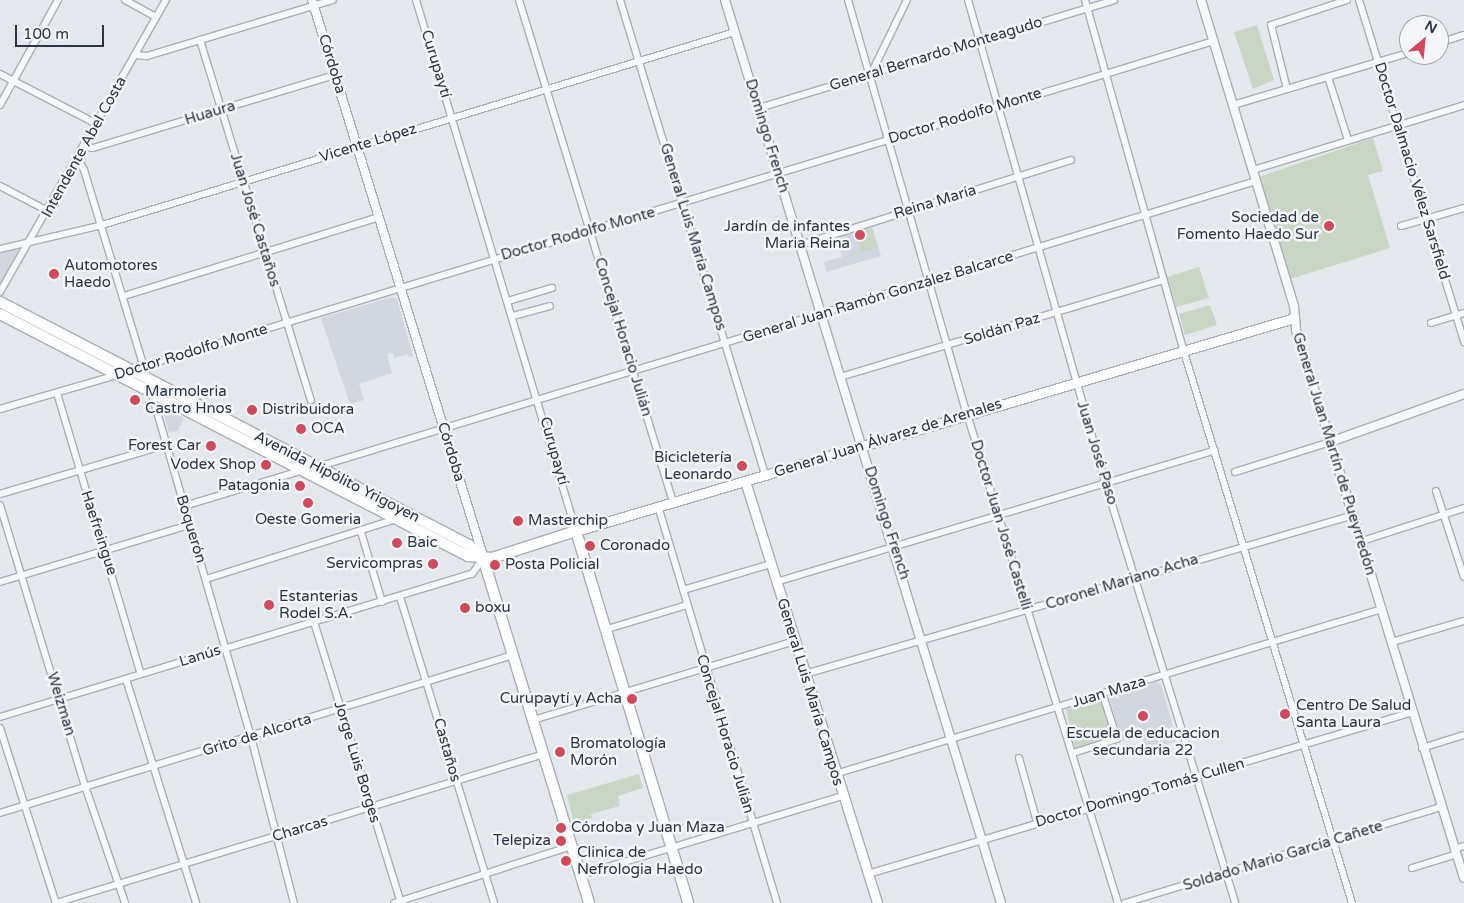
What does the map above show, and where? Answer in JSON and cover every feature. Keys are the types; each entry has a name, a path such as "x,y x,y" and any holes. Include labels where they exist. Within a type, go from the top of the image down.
{"main road":[{"name":"Avenida Hipólito Yrigoyen","path":"0,302 469,545 483,558"},
{"name":"Avenida Hipólito Yrigoyen","path":"0,314 468,556 483,558"},
{"name":"General Juan Álvarez de Arenales","path":"483,558 1294,318"},
{"name":"General Luis María Campos","path":"745,481 835,774 877,903"},
{"name":"Curupaytí","path":"576,531 604,630 688,903"},
{"name":"Córdoba","path":"483,558 589,903"}],"street":[{"path":"0,105 58,0"},
{"path":"125,0 156,16"},
{"name":"Intendente Abel Costa","path":"0,292 85,147 166,0"},
{"path":"136,55 147,56 313,3 333,0"},
{"name":"Curupaytí","path":"416,0 539,399 576,531"},
{"name":"Concejal Horacio Julián","path":"519,0 673,502"},
{"name":"General Luis María Campos","path":"620,0 765,475"},
{"name":"Domingo French","path":"726,0 840,377 954,739 1001,903"},
{"name":"Doctor Juan José Castelli","path":"848,0 872,74 928,281 997,515 1118,903"},
{"path":"872,74 907,0"},
{"name":"Juan José Paso","path":"968,0 982,40 1076,383 1167,675 1235,903"},
{"path":"1085,0 1184,352 1245,545 1352,903"},
{"name":"General Bernardo Monteagudo","path":"759,108 1114,0"},
{"name":"General Juan Martín de Pueyrredón","path":"1201,0 1294,306 1294,318 1330,442 1354,514 1440,807 1464,878"},
{"path":"1287,89 1271,25 1347,0"},
{"name":"Doctor Dalmacio Vélez Sarsfield","path":"1359,0 1464,342"},
{"name":"Córdoba","path":"313,3 483,558"},
{"name":"Vicente López","path":"0,249 102,225 546,88 735,32"},
{"path":"1449,40 1464,35"},
{"name":"Juan José Castaños","path":"200,40 311,400"},
{"name":"Doctor Rodolfo Monte","path":"0,409 1214,41"},
{"path":"1233,105 1399,56"},
{"path":"0,74 97,124"},
{"name":"Huaura","path":"85,147 94,148 335,75"},
{"path":"1328,77 1348,140"},
{"path":"1253,170 1398,124 1464,106"},
{"name":"Boquerón","path":"78,159 102,225 146,366 150,390 165,445 251,736 294,903"},
{"name":"Reina María","path":"800,245 1071,160"},
{"name":"General Juan Ramón González Balcarce","path":"184,506 634,372 1256,181"},
{"path":"0,186 48,211"},
{"path":"1401,226 1464,208"},
{"path":"124,296 379,217"},
{"name":"Soldán Paz","path":"840,377 1163,280"},
{"path":"508,301 552,288"},
{"path":"513,316 550,306"},
{"path":"1431,323 1464,313"},
{"name":"Haefreingue","path":"56,393 141,674"},
{"path":"1235,472 1330,442 1464,394"},
{"path":"0,494 165,445"},
{"path":"776,582 1215,450"},
{"path":"1436,491 1464,577"},
{"name":"Weizman","path":"0,505 85,786 125,903"},
{"name":"Concejal Horacio Julián","path":"658,506 777,903"},
{"path":"1362,541 1464,508"},
{"name":"Coronel Mariano Acha","path":"805,674 1354,514"},
{"path":"206,579 361,532 396,519"},
{"path":"0,582 189,525"},
{"path":"361,532 382,602"},
{"name":"Lanús","path":"0,717 472,574 483,558"},
{"path":"683,590 770,564"},
{"name":"Castaños","path":"400,597 494,903"},
{"path":"604,630 687,605"},
{"name":"Juan Maza","path":"835,774 1104,695 1382,609"},
{"path":"1392,642 1464,621"},
{"name":"Jorge Luis Borges","path":"314,622 398,902"},
{"path":"533,720 794,641"},
{"name":"Grito de Alcorta","path":"0,813 513,656"},
{"path":"126,679 196,903"},
{"path":"1072,753 1118,740 1104,695"},
{"name":"Doctor Domingo Tomás Cullen","path":"868,874 981,838 1090,809 1412,712"},
{"path":"0,728 23,806 56,903"},
{"path":"1422,748 1464,735"},
{"name":"Charcas","path":"56,903 544,754"},
{"path":"1019,758 1037,822"},
{"path":"581,875 842,796"},
{"name":"Soldado Mario García Cañete","path":"1125,903 1440,807"},
{"path":"398,902 572,846"},
{"path":"1412,868 1456,852 1464,846"}],"shaded area":[{"path":"872,227 881,256 826,272 824,262 842,257 837,237"},
{"path":"17,248 19,253 0,287 0,251"},
{"path":"392,297 397,299 413,356 409,357 408,354 394,358 393,353 387,354 392,373 359,384 364,400 350,404 321,318"},
{"path":"167,410 184,418 178,431 169,432 163,412"},
{"name":"Escuela de educacion secundaria 22","path":"1157,682 1161,684 1177,741 1146,749 1142,736 1122,741 1109,697"}],"green space":[{"path":"1257,25 1274,80 1253,89 1234,32"},
{"name":"Sociedad de Fomento Haedo Sur","path":"1373,138 1383,171 1368,175 1390,248 1290,279 1259,177"},
{"path":"872,227 878,247 861,253 858,242 868,237 865,229"},
{"path":"1199,267 1209,298 1176,307 1167,277"},
{"path":"1210,305 1217,325 1185,335 1179,314"},
{"path":"1102,698 1114,738 1075,749 1066,709"},
{"path":"639,774 643,788 618,796 620,806 591,814 592,818 574,823 567,795"}],"place":[{"name":"Sociedad de Fomento Haedo Sur","path":"1329,226"},
{"name":"Jardín de infantes Maria Reina","path":"860,235"},
{"name":"Automotores Haedo","path":"54,274"},
{"name":"Marmoleria Castro Hnos","path":"135,400"},
{"name":"Distribuidora","path":"252,410"},
{"name":"OCA","path":"301,429"},
{"name":"Forest Car","path":"211,446"},
{"name":"Vodex Shop","path":"266,465"},
{"name":"Bicicletería Leonardo","path":"742,466"},
{"name":"Patagonia","path":"300,486"},
{"name":"Oeste Gomeria","path":"308,503"},
{"name":"Masterchip","path":"518,521"},
{"name":"Baic","path":"397,543"},
{"name":"Coronado","path":"590,546"},
{"name":"Servicompras","path":"433,564"},
{"name":"Posta Policial","path":"495,565"},
{"name":"Estanterias Rodel S.A.","path":"269,605"},
{"name":"boxu","path":"465,608"},
{"name":"Curupaytí y Acha","path":"632,699"},
{"name":"Centro De Salud Santa Laura","path":"1285,714"},
{"name":"Escuela de educacion secundaria 22","path":"1143,716"},
{"name":"Bromatología Morón","path":"560,752"},
{"name":"Córdoba y Juan Maza","path":"561,828"},
{"name":"Telepiza","path":"561,841"},
{"name":"Clinica de Nefrologia Haedo","path":"566,861"}]}
